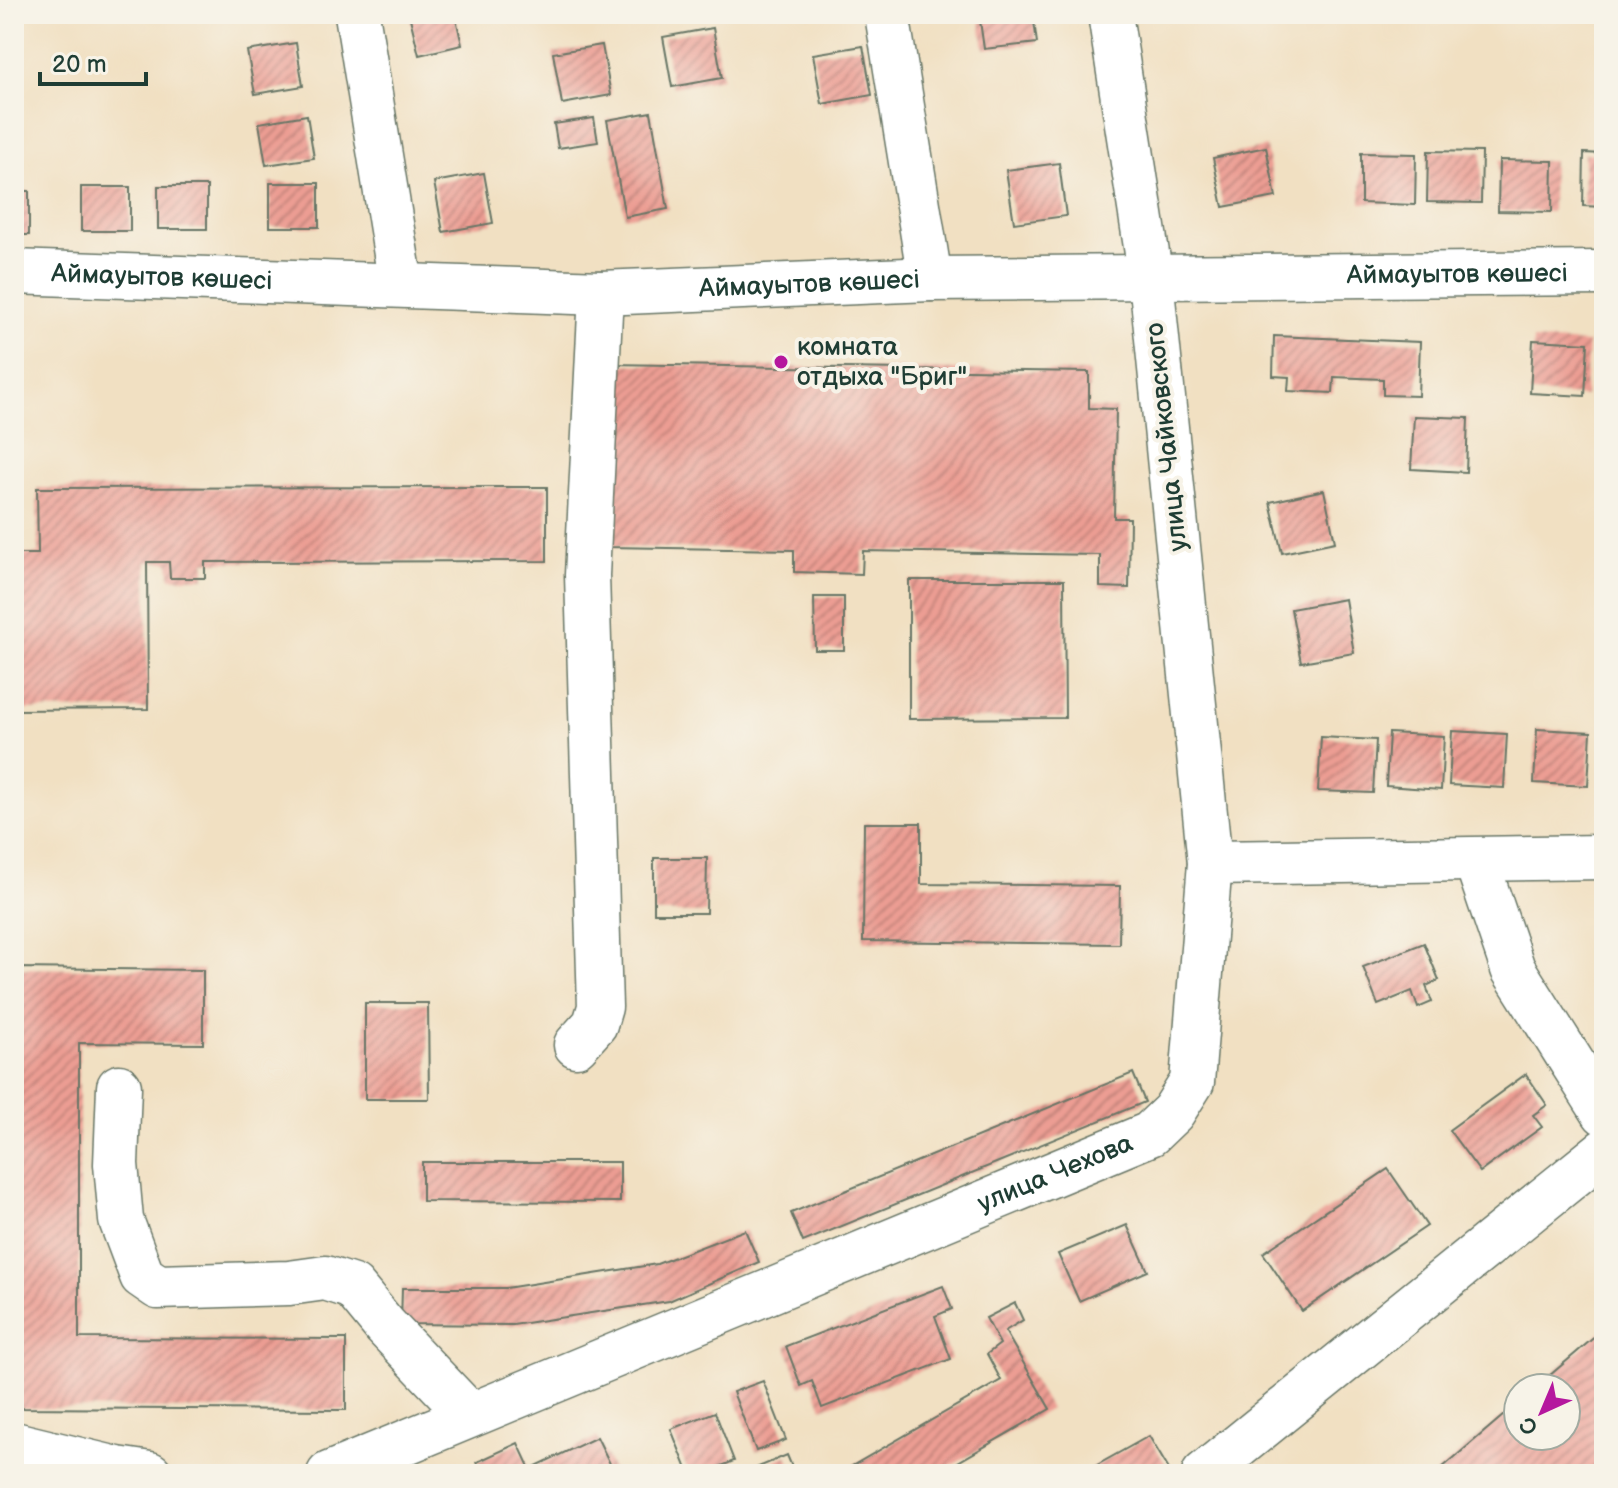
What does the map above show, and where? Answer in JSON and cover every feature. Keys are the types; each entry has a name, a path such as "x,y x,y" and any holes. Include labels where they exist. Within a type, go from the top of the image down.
{"street":[{"path":"357,14 401,285"},
{"path":"887,14 930,279"},
{"name":"улица Чайковского","path":"1110,14 1151,279 1210,863"},
{"name":"Аймауытов көшесі","path":"14,272 601,293 930,279 1604,273"},
{"path":"576,1045 595,1024 600,1007 587,575 601,293"},
{"path":"1210,863 1604,857"},
{"path":"1476,860 1513,969 1604,1113"},
{"name":"улица Чехова","path":"329,1474 1150,1134 1173,1112 1192,1082 1210,863"},
{"path":"119,1087 116,1164 121,1220 142,1276 158,1287 289,1283 325,1278 353,1287 385,1326 469,1414"},
{"path":"1204,1474 1604,1151"},
{"path":"14,1444 90,1468 150,1474"}],"building":[{"path":"409,14 455,14 462,45 419,55"},
{"path":"979,14 1033,14 1037,43 984,49"},
{"path":"713,28 722,78 672,87 663,37"},
{"path":"296,43 303,86 255,94 247,51"},
{"path":"602,45 611,95 562,104 553,53"},
{"path":"863,46 872,95 822,104 813,54"},
{"path":"651,112 668,209 625,217 607,120"},
{"path":"307,115 314,158 266,165 259,123"},
{"path":"594,118 598,142 558,148 554,124"},
{"path":"1266,147 1276,197 1223,207 1213,158"},
{"path":"1428,151 1482,152 1481,203 1427,202"},
{"path":"1361,153 1416,154 1415,205 1361,203"},
{"path":"1584,153 1604,154 1604,207 1583,206"},
{"path":"1499,160 1553,161 1552,212 1498,211"},
{"path":"1059,163 1066,216 1014,223 1006,170"},
{"path":"484,173 493,223 443,232 434,182"},
{"path":"270,183 319,183 319,227 270,227"},
{"path":"158,186 207,186 207,229 158,229"},
{"path":"81,187 130,187 130,231 81,231"},
{"path":"14,191 29,191 29,235 14,235"},
{"path":"1274,336 1420,342 1418,396 1383,395 1383,379 1334,377 1333,393 1288,391 1289,377 1273,376"},
{"path":"1533,340 1588,343 1585,396 1530,393"},
{"path":"611,364 1089,372 1089,408 1116,409 1114,518 1130,518 1129,588 1100,587 1100,555 863,551 862,574 794,572 794,550 608,547"},
{"path":"1414,416 1468,418 1466,472 1411,469"},
{"path":"547,487 547,561 205,562 205,578 170,578 169,562 147,562 148,709 14,710 14,554 38,554 37,488"},
{"path":"1324,490 1335,542 1282,553 1270,502"},
{"path":"909,580 1064,580 1065,718 909,719"},
{"path":"814,597 844,597 844,650 815,650"},
{"path":"1345,599 1354,653 1301,662 1291,609"},
{"path":"1537,729 1591,732 1588,786 1534,783"},
{"path":"1452,731 1507,734 1504,788 1449,785"},
{"path":"1389,733 1444,736 1441,790 1386,786"},
{"path":"1321,737 1376,740 1373,793 1318,791"},
{"path":"864,823 921,823 921,884 1120,886 1119,944 863,941"},
{"path":"654,858 707,858 706,913 654,913"},
{"path":"1424,943 1439,980 1426,986 1432,1002 1418,1008 1412,991 1378,1005 1363,967"},
{"path":"14,968 203,970 203,1044 79,1043 79,1338 346,1339 346,1410 14,1408"},
{"path":"365,1003 428,1003 429,1099 365,1099"},
{"path":"1133,1073 1145,1102 803,1242 791,1213"},
{"path":"1526,1074 1547,1105 1533,1115 1542,1127 1480,1172 1449,1130"},
{"path":"422,1162 620,1162 620,1202 422,1201"},
{"path":"1388,1169 1427,1226 1302,1311 1263,1253"},
{"path":"1127,1225 1148,1271 1079,1301 1058,1254"},
{"path":"745,1230 759,1262 669,1301 513,1325 401,1324 402,1288 506,1288 657,1264"},
{"path":"943,1286 952,1309 935,1316 951,1359 822,1408 812,1381 801,1386 786,1346"},
{"path":"1015,1303 1023,1320 1005,1331 1050,1409 937,1474 838,1474 1001,1380 987,1354 1000,1344 986,1318"},
{"path":"1604,1329 1604,1474 1435,1474 1502,1417 1502,1452 1582,1452 1582,1372 1554,1372"},
{"path":"763,1381 786,1440 756,1451 733,1392"},
{"path":"715,1412 734,1461 702,1474 689,1474 671,1429"},
{"path":"1149,1436 1171,1473 1081,1474"},
{"path":"597,1437 615,1474 482,1474 477,1462 518,1443 530,1469"},
{"path":"787,1455 795,1474 742,1474"}],"place":[{"name":"комната отдыха \"Бриг\"","path":"781,362"}]}
